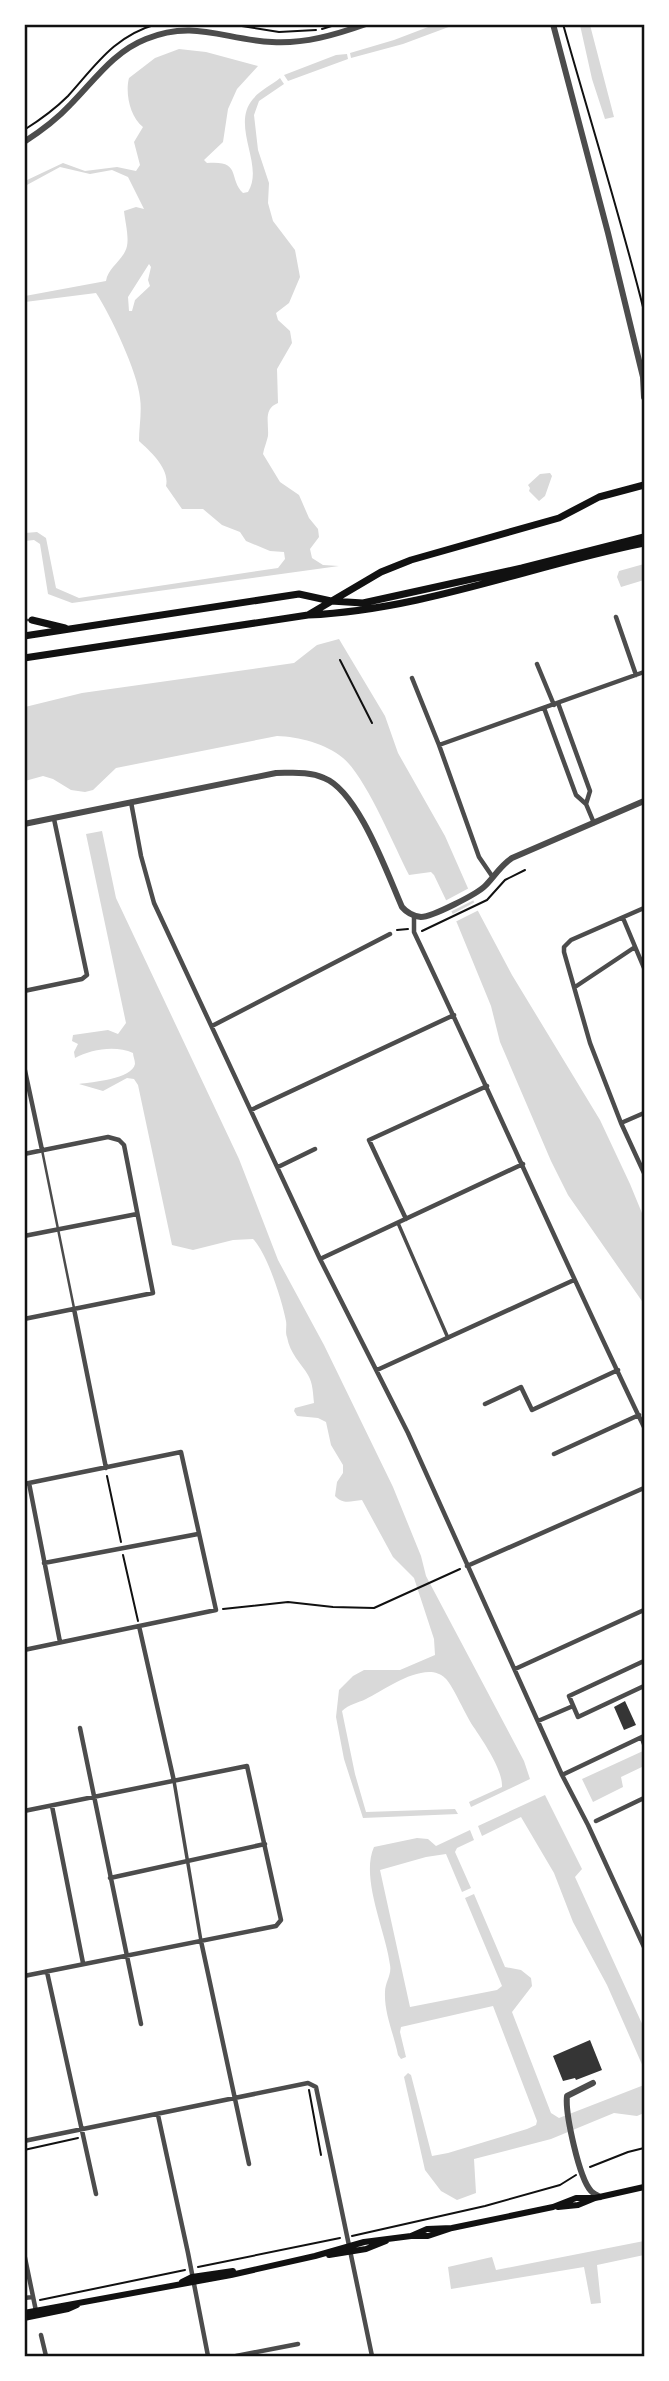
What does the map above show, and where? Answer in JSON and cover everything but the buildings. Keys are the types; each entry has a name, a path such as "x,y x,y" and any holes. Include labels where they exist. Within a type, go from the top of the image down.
{"main road":[{"path":"307,615 381,572 411,560 559,518 599,497 645,485"},
{"path":"24,636 299,594 331,601 363,603 645,537"},
{"path":"24,657 307,615 338,613 433,596 645,543"},
{"path":"28,620 69,629"},
{"path":"24,2316 411,2236 427,2229 452,2228 553,2207 578,2205 645,2187"}],"street":[{"path":"24,142 60,115 121,52 170,28 207,31 261,41 292,42 312,40 366,24"},
{"path":"553,24 641,354 645,397"},
{"path":"617,617 636,675"},
{"path":"537,664 556,704 590,791 586,804"},
{"path":"439,745 645,672"},
{"path":"412,678 479,857 492,876"},
{"path":"544,708 576,795 586,804 594,823"},
{"path":"24,824 276,773 304,772 325,778 339,786 356,807 402,907 414,916 426,916 481,890 512,858 645,801"},
{"path":"131,802 141,856 154,903 320,1258 408,1433 562,1775 645,1947"},
{"path":"24,991 81,979 87,975 54,818"},
{"path":"645,908 571,940 564,947 564,957 590,1044 621,1123 645,1173"},
{"path":"414,916 414,932 523,1164 574,1280 645,1427"},
{"path":"623,918 645,968"},
{"path":"212,1026 390,934"},
{"path":"575,987 635,947"},
{"path":"251,1110 454,1015"},
{"path":"24,1066 42,1150"},
{"path":"406,1219 369,1140 487,1086"},
{"path":"621,1123 645,1113"},
{"path":"24,1154 108,1137 119,1140 124,1145 153,1293 24,1319"},
{"path":"278,1167 315,1149"},
{"path":"320,1258 523,1164"},
{"path":"24,1236 137,1214"},
{"path":"398,1223 448,1338"},
{"path":"377,1370 574,1280"},
{"path":"74,1309 106,1468"},
{"path":"485,1404 521,1387 533,1409 618,1370"},
{"path":"554,1454 639,1415"},
{"path":"24,1650 216,1610 181,1452 27,1484 60,1642"},
{"path":"467,1566 645,1488"},
{"path":"44,1563 199,1534"},
{"path":"515,1669 645,1610"},
{"path":"139,1626 174,1782 201,1941 249,2164"},
{"path":"645,1661 569,1696 578,1717 645,1686"},
{"path":"538,1721 573,1706"},
{"path":"80,1728 141,2024"},
{"path":"562,1775 643,1737 645,1744"},
{"path":"24,1811 247,1766 281,1920 275,1926 24,1976"},
{"path":"596,1821 645,1798"},
{"path":"52,1806 83,1963"},
{"path":"110,1878 265,1844"},
{"path":"47,1972 96,2194"},
{"path":"24,2141 308,2083 316,2087 372,2357"},
{"path":"593,2084 573,2091 566,2101 582,2172 590,2190 598,2198"},
{"path":"158,2115 208,2357"},
{"path":"24,2253 37,2313"},
{"path":"24,2298 33,2299"},
{"path":"41,2335 46,2357"},
{"path":"236,2357 298,2344"}],"lane":[{"path":"42,1150 74,1309"}],"path":[{"path":"229,24 252,29 293,32 317,30 338,24"},
{"path":"564,24 645,311"},
{"path":"340,660 372,723"},
{"path":"390,934 401,928 414,932 440,924 487,900 505,880 525,870"},
{"path":"106,1468 139,1626"},
{"path":"216,1610 288,1602 374,1608 467,1566"},
{"path":"308,2088 321,2155"},
{"path":"24,2150 83,2137"},
{"path":"33,2299 347,2237 485,2206 560,2185 582,2172 628,2152 645,2148"}],"shaded area":[{"path":"436,24 454,25 403,44 351,58 350,53"},
{"path":"580,25 590,25 614,117 605,119 592,79"},
{"path":"179,49 206,52 258,66 237,89 228,109 223,142 204,160 207,163 230,167 243,193 248,192 253,170 246,133 247,110 256,96 280,78 284,84 259,101 254,115 258,150 269,183 268,203 273,221 295,250 300,277 289,303 276,313 278,320 290,331 292,343 277,369 278,403 270,409 268,436 263,454 280,482 299,495 309,518 318,529 319,537 310,549 312,558 323,565 339,566 72,603 48,594 40,544 34,540 25,541 25,533 37,532 46,538 56,588 79,598 278,568 285,559 284,552 270,551 246,541 240,532 222,525 203,509 182,509 166,486 162,467 139,441 141,409 138,387 122,344 96,293 25,302 25,296 106,281 123,255 128,238 124,211 136,207 144,209 128,177 112,170 90,174 60,167 25,186 25,181 63,163 85,171 117,167 136,171 140,165 134,142 143,127 132,111 128,97 129,78 155,58","holes":["149,264 151,267 148,280 150,286 135,300 132,311 129,311 128,297"]},
{"path":"347,54 348,59 288,81 284,75 336,55"},
{"path":"550,473 552,476 545,496 539,501 529,491 528,485 540,474"},
{"path":"644,564 644,580 621,587 617,577 619,571"},
{"path":"339,639 385,716 398,753 445,836 478,911 512,975 600,1120 630,1184 644,1218 644,1304 568,1195 551,1161 500,1042 491,1006 434,875 431,872 409,875 361,780 343,758 312,742 277,736 116,768 93,790 85,792 71,790 43,776 25,781 25,707 82,693 294,663 317,645"},
{"path":"102,831 116,898 239,1159 278,1260 324,1345 393,1487 421,1556 426,1576 524,1761 530,1779 471,1807 469,1802 502,1787 496,1765 445,1678 437,1673 416,1674 342,1711 366,1812 455,1809 458,1814 363,1818 344,1759 336,1717 339,1690 353,1676 364,1670 400,1670 435,1655 434,1639 414,1578 393,1557 362,1500 344,1501 335,1496 343,1465 331,1445 326,1422 318,1418 297,1416 294,1411 295,1408 314,1403 312,1385 288,1343 286,1321 277,1290 269,1266 258,1246 253,1239 233,1240 193,1250 172,1245 138,1085 134,1079 127,1078 103,1091 79,1084 119,1076 127,1073 135,1064 133,1053 119,1049 96,1050 75,1058 74,1052 78,1044 72,1041 73,1035 108,1030 118,1034 126,1023 86,834"},
{"path":"643,1751 644,1766 621,1777 623,1787 593,1802 582,1779"},
{"path":"545,1795 582,1869 575,1877 644,2028 644,2069 607,1985 573,1922 554,1873 521,1817 482,1836 478,1826"},
{"path":"470,1830 474,1840 457,1848 455,1852 471,1888 462,1892 446,1854 380,1870 410,2007 497,1990 502,1986 465,1898 474,1894 505,1967 521,1970 531,1978 532,1986 512,2012 551,2113 559,2118 644,2085 644,2113 637,2116 614,2113 551,2139 474,2159 476,2193 457,2200 441,2191 425,2170 404,2077 408,2073 411,2075 432,2156 527,2129 536,2125 537,2121 493,2006 401,2027 406,2057 401,2059 398,2055 385,2000 385,1988 390,1972 388,1952 370,1874 374,1847 417,1838 428,1839 436,1846"},
{"path":"644,2241 644,2255 597,2265 601,2303 591,2304 584,2267 451,2289 448,2267 492,2257 496,2270"}],"pier":[{"path":"471,887 476,899 448,913 443,902"},
{"path":"477,901 481,909 453,923 449,916"}]}
